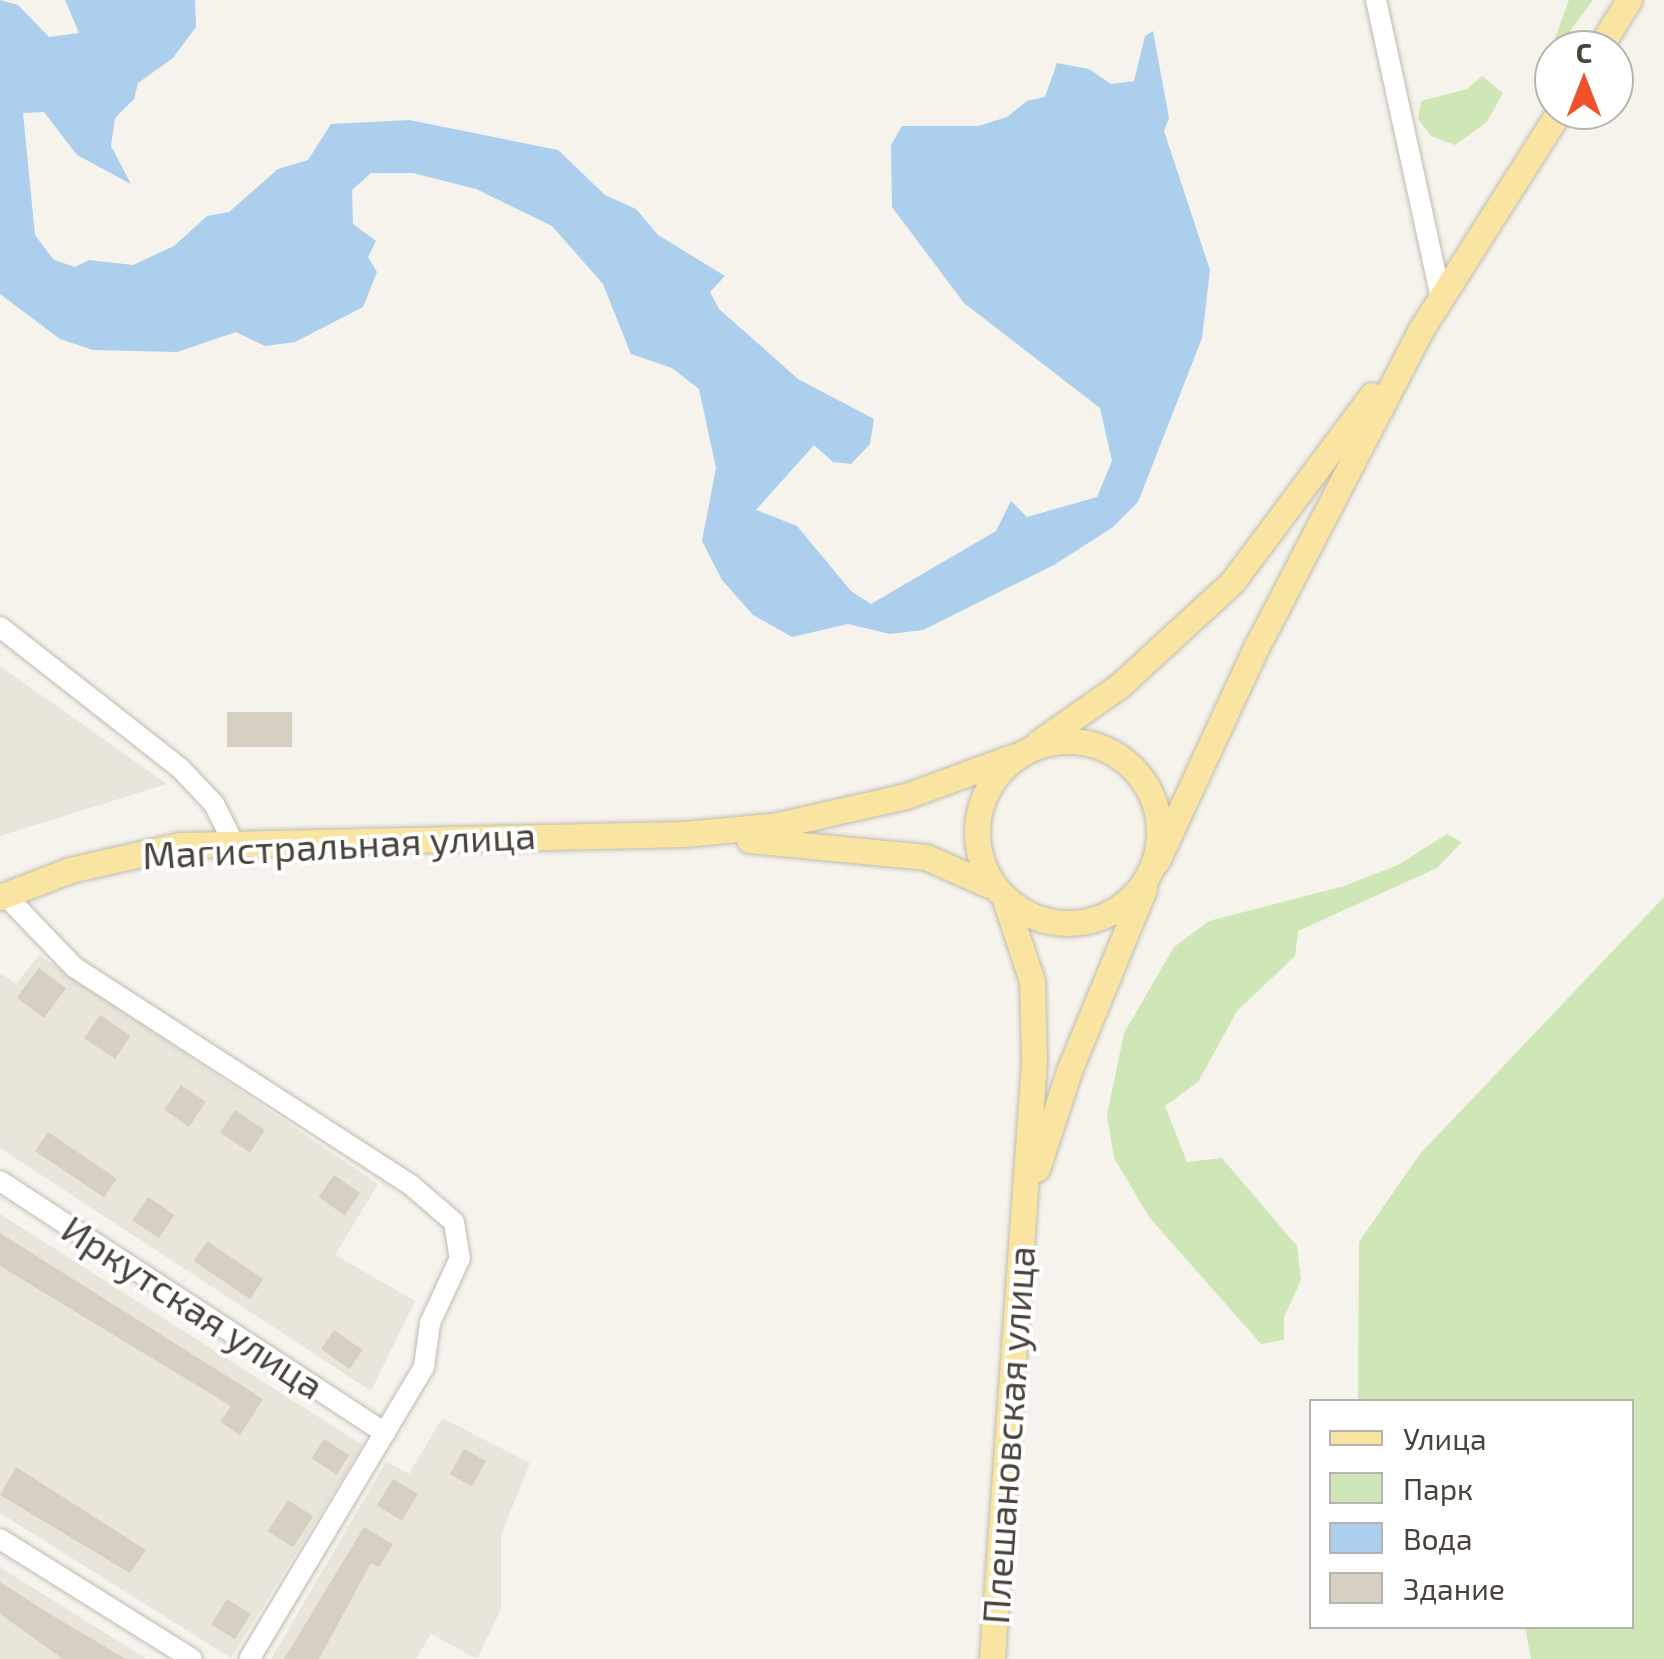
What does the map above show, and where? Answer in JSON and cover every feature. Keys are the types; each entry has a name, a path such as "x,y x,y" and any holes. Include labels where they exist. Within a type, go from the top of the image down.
{"main road":[{"path":"1610,30 1629,0"},
{"path":"1024,1212 1069,1071 1152,870 1257,646 1420,331 1547,130"},
{"path":"1024,1212 1032,997 998,894 979,818 995,776 1025,750 1119,686 1233,581 1420,331"},
{"path":"998,894 1042,918 1080,922 1127,902 1152,870 1156,807 1132,766 1090,744 1025,750"},
{"name":"Магистральная улица","path":"2,896 124,855 233,842 685,834 830,816 1025,750"},
{"name":"Магистральная улица","path":"685,834 926,857 998,894"},
{"name":"Плешановская улица","path":"992,1659 1008,1359 1024,1212"}],"street":[{"path":"1376,0 1441,297"},
{"path":"0,627 180,768 214,804 233,842"},
{"path":"2,896 74,967 412,1186 454,1222 460,1258 430,1323 424,1367 249,1659"},
{"name":"Иркутская улица","path":"0,1181 385,1433"},
{"path":"0,1538 192,1659"}],"shaded area":[{"path":"0,666 167,784 0,836"},
{"path":"39,955 378,1184 335,1255 415,1301 371,1391 0,1148 0,973 16,984"},
{"path":"0,1214 363,1445 231,1658 0,1513"},
{"path":"442,1418 530,1463 501,1535 501,1609 477,1659 431,1634 416,1659 271,1659 386,1462 409,1474"},
{"path":"0,1567 147,1659 0,1659"}],"green space":[{"path":"1569,0 1593,0 1571,30 1558,30"},
{"path":"1482,76 1503,93 1487,122 1455,145 1431,136 1418,119 1421,101 1467,89"},
{"path":"1447,834 1462,842 1437,868 1298,931 1295,956 1237,1011 1198,1082 1165,1106 1187,1162 1222,1158 1297,1246 1301,1280 1284,1317 1284,1340 1261,1344 1149,1217 1114,1158 1107,1115 1124,1033 1174,947 1209,921 1344,886 1398,865"},
{"path":"1664,897 1664,1659 1531,1659 1525,1629 1634,1629 1634,1399 1358,1399 1359,1242 1419,1155"}],"water":[{"path":"0,0 18,5 49,37 79,33 65,0 195,0 196,27 173,58 138,83 134,99 115,118 111,146 131,184 77,155 44,112 23,113 35,235 54,260 75,267 89,260 133,265 174,246 207,216 229,212 278,169 308,160 331,124 409,120 558,150 605,195 636,209 658,235 725,276 710,292 719,309 798,379 874,419 870,444 851,464 833,462 814,445 756,510 797,526 851,591 871,604 996,531 1011,501 1027,517 1097,497 1112,461 1100,408 964,303 892,207 891,145 902,126 978,126 1007,117 1027,101 1045,97 1057,63 1089,69 1111,84 1134,81 1145,36 1153,31 1169,118 1164,131 1210,270 1202,338 1138,502 1113,527 1054,565 923,630 890,634 848,624 792,637 753,615 722,580 702,541 716,468 699,389 672,368 631,354 603,284 552,226 476,189 413,173 371,173 352,190 353,224 376,241 368,257 377,272 363,307 295,342 265,346 236,332 177,352 93,350 60,339 0,294"}],"building":[{"path":"227,712 292,712 292,747 227,747"},
{"path":"39,968 66,988 44,1018 17,998"},
{"path":"100,1015 131,1036 115,1059 84,1038"},
{"path":"181,1085 206,1102 189,1127 164,1110"},
{"path":"235,1110 265,1130 250,1153 220,1132"},
{"path":"48,1132 117,1178 104,1197 35,1151"},
{"path":"334,1175 360,1193 345,1215 319,1197"},
{"path":"148,1197 175,1215 159,1238 132,1220"},
{"path":"0,1233 263,1399 240,1435 220,1422 231,1406 0,1266"},
{"path":"207,1241 263,1279 250,1299 194,1261"},
{"path":"334,1330 363,1350 349,1369 321,1349"},
{"path":"324,1439 349,1455 337,1475 311,1458"},
{"path":"464,1449 486,1461 472,1486 450,1474"},
{"path":"16,1467 146,1550 130,1573 0,1495"},
{"path":"393,1479 418,1494 402,1521 377,1506"},
{"path":"288,1500 313,1516 293,1547 268,1531"},
{"path":"364,1527 393,1544 379,1567 371,1563 319,1659 284,1659"},
{"path":"0,1582 126,1659 63,1659 0,1614"},
{"path":"227,1599 251,1614 235,1639 211,1624"}]}
